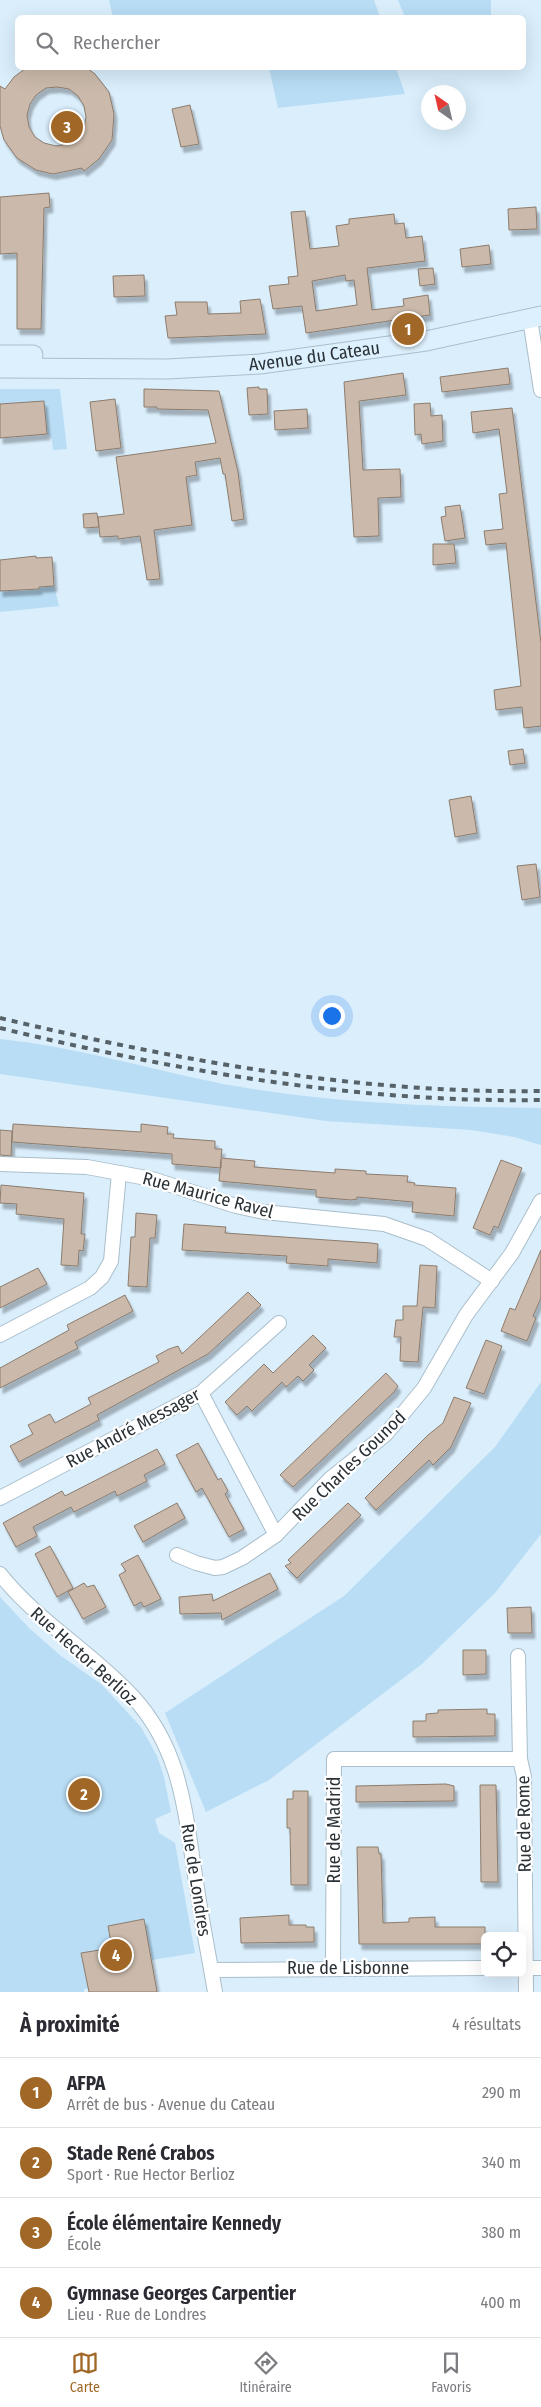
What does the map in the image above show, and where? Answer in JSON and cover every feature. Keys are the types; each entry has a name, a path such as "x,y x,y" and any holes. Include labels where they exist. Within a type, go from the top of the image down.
{"main road":[{"name":"Avenue du Cateau","path":"0,368 166,369 267,364 448,338 536,318"},
{"name":"Avenue du Cateau","path":"0,355 149,357 204,366"}],"street":[{"path":"536,318 541,390"},
{"name":"Rue Maurice Ravel","path":"0,1164 58,1165 119,1172 166,1183 223,1202 264,1212 370,1221 396,1227 427,1239 492,1281"},
{"path":"0,1335 90,1288 102,1277 111,1261 119,1172"},
{"name":"Rue Charles Gounod","path":"177,1555 205,1566 223,1567 242,1558 276,1535 330,1479 374,1444 407,1411 424,1388 466,1315 512,1253 541,1201"},
{"name":"Rue André Messager","path":"0,1498 201,1393 280,1323"},
{"path":"201,1393 276,1535"},
{"name":"Rue Hector Berlioz","path":"0,1574 35,1613 101,1666 134,1698 163,1740 176,1768"},
{"name":"Rue de Rome","path":"518,1656 520,1759 524,1777 524,1932"},
{"name":"Rue de Madrid","path":"333,1968 334,1759 520,1759"},
{"name":"Rue de Londres","path":"176,1768 215,1992"},
{"name":"Rue de Lisbonne","path":"212,1970 481,1968"},
{"path":"526,1968 541,1968"},
{"name":"Rue de Rome","path":"525,1977 526,1992"}],"shaded area":[{"path":"109,0 374,0 379,15 113,15"},
{"path":"398,0 491,0 491,15 404,15"},
{"path":"269,70 397,70 405,94 278,108"},
{"path":"0,389 60,389 67,449 53,450 52,439 47,434 44,401 0,404"},
{"path":"54,586 59,606 0,612 0,591 38,590 39,587"},
{"path":"0,1039 56,1047 223,1084 302,1096 421,1105 541,1108 541,1145 514,1137 471,1130 326,1121 0,1074"},
{"path":"541,1382 541,1534 495,1593 422,1664 269,1780 206,1812 165,1713 344,1596 495,1447"},
{"path":"0,1597 30,1629 61,1656 101,1684 141,1727 157,1756 164,1777 171,1812 155,1819 159,1833 175,1843 195,1953 152,1960 144,1919 108,1926 112,1948 82,1953 88,1989 84,1989 84,1992 0,1992"}],"building":[{"path":"23,70 90,70 109,92 114,114 112,140 99,159 84,171 82,168 53,174 36,170 17,158 4,140 0,126 0,86 5,89 14,77","holes":["57,87 69,89 78,96 84,106 86,117 84,128 77,138 67,144 56,146 44,143 35,137 29,127 27,115 30,104 36,95 46,88"]},
{"path":"190,105 199,144 181,147 172,109"},
{"path":"49,193 50,207 44,208 41,329 17,329 17,253 0,254 0,197"},
{"path":"536,207 537,229 509,230 508,209"},
{"path":"305,211 310,249 339,246 336,226 349,224 349,219 394,214 395,224 404,223 406,238 422,236 425,261 367,268 372,310 404,306 403,299 428,295 430,315 306,333 302,306 273,309 269,286 289,284 288,277 298,276 291,212","holes":["345,275 346,281 354,280 357,305 316,311 312,281"]},
{"path":"489,245 491,264 462,267 460,249"},
{"path":"433,268 435,284 420,286 418,269"},
{"path":"144,275 145,296 114,297 113,276"},
{"path":"260,299 266,334 168,338 165,316 177,315 175,302 207,302 208,314 241,313 240,301"},
{"path":"508,368 510,384 442,392 440,377"},
{"path":"403,373 406,395 359,401 363,470 400,469 401,497 378,498 379,536 354,537 344,382"},
{"path":"259,387 259,389 267,389 268,414 249,415 247,388"},
{"path":"144,389 219,391 238,472 244,519 232,521 225,474 223,474 220,458 195,462 197,475 186,477 192,525 154,530 160,579 147,580 140,536 118,539 118,536 100,537 98,517 124,514 116,457 216,443 208,410 144,407"},
{"path":"115,399 121,448 96,451 90,402"},
{"path":"44,401 47,434 0,438 0,404"},
{"path":"430,403 431,416 442,415 443,441 422,444 421,434 415,435 414,404"},
{"path":"512,408 541,643 541,726 524,728 522,707 496,710 494,690 521,686 506,543 486,545 484,531 503,529 499,494 507,493 499,429 473,433 471,412"},
{"path":"307,409 308,428 275,430 274,411"},
{"path":"460,505 465,538 445,541 441,517 446,516 445,507"},
{"path":"97,513 99,527 84,528 83,514"},
{"path":"433,544 454,544 456,563 433,565"},
{"path":"36,556 36,558 52,557 54,586 39,587 39,589 0,591 0,560"},
{"path":"523,749 525,763 510,765 508,751"},
{"path":"471,796 477,833 455,837 449,800"},
{"path":"536,864 540,897 522,900 517,866"},
{"path":"13,1124 141,1132 141,1124 168,1127 167,1134 174,1134 173,1138 215,1141 215,1149 222,1149 221,1158 255,1161 254,1167 335,1173 335,1169 366,1171 366,1174 408,1176 407,1182 415,1183 414,1185 456,1188 454,1216 412,1212 413,1202 357,1197 357,1199 351,1200 316,1197 316,1190 219,1181 220,1168 172,1164 172,1154 12,1142"},
{"path":"0,1130 12,1131 11,1156 0,1155"},
{"path":"501,1160 522,1168 498,1228 494,1226 490,1235 473,1228"},
{"path":"1,1185 84,1193 81,1234 85,1234 83,1251 79,1250 78,1266 61,1265 64,1219 16,1214 17,1204 0,1203"},
{"path":"136,1213 157,1215 155,1238 150,1238 147,1287 128,1286 131,1237 135,1237"},
{"path":"184,1224 226,1227 225,1233 378,1244 377,1263 328,1259 328,1266 286,1263 287,1256 182,1250"},
{"path":"541,1250 541,1298 533,1316 536,1318 527,1341 501,1331 510,1308 515,1310"},
{"path":"420,1265 437,1266 435,1308 423,1307 418,1362 400,1361 401,1337 394,1337 396,1320 403,1320 403,1306 417,1306"},
{"path":"38,1268 47,1284 0,1308 0,1287"},
{"path":"248,1292 261,1305 208,1354 97,1415 99,1420 19,1462 10,1446 33,1434 28,1425 50,1414 55,1423 91,1404 88,1398 159,1362 156,1356 169,1349 178,1346 182,1354"},
{"path":"125,1295 133,1311 75,1342 78,1348 0,1388 0,1368 69,1330 67,1325"},
{"path":"313,1335 326,1348 309,1365 314,1370 303,1381 298,1376 286,1387 282,1382 252,1411 247,1406 237,1415 225,1402 264,1364 273,1373"},
{"path":"486,1340 502,1346 484,1394 466,1388"},
{"path":"386,1373 398,1386 394,1392 293,1487 280,1475"},
{"path":"454,1397 471,1403 451,1447 433,1465 429,1460 376,1510 365,1498 428,1435 443,1423"},
{"path":"198,1443 218,1480 221,1478 228,1491 225,1494 244,1529 229,1537 202,1488 196,1492 176,1455"},
{"path":"157,1449 165,1464 144,1475 147,1481 117,1496 115,1491 74,1512 71,1507 33,1527 37,1536 16,1547 3,1523 62,1491 65,1496"},
{"path":"177,1503 185,1518 143,1542 134,1526"},
{"path":"348,1503 361,1515 297,1578 285,1566 291,1563 288,1560"},
{"path":"50,1546 73,1588 57,1597 35,1554"},
{"path":"138,1555 161,1599 144,1607 141,1602 134,1606 119,1575 126,1571 121,1564"},
{"path":"270,1573 278,1589 222,1620 221,1613 180,1614 179,1597 212,1594 213,1601"},
{"path":"84,1583 87,1587 94,1585 106,1607 83,1619 68,1592"},
{"path":"531,1607 532,1633 508,1633 507,1608"},
{"path":"463,1650 486,1650 486,1674 463,1675"},
{"path":"487,1709 487,1714 495,1714 495,1736 413,1737 413,1721 426,1721 426,1714 438,1713 438,1710"},
{"path":"446,1784 454,1786 454,1801 356,1802 356,1786"},
{"path":"480,1785 496,1785 498,1882 481,1882"},
{"path":"293,1791 308,1791 308,1885 291,1885 290,1828 287,1828 287,1799 293,1799"},
{"path":"357,1847 378,1847 379,1854 381,1854 383,1923 409,1922 409,1918 435,1917 435,1927 485,1927 485,1932 481,1932 481,1944 359,1944"},
{"path":"289,1915 289,1925 314,1927 314,1942 241,1943 240,1918"},
{"path":"144,1919 157,1992 89,1992 81,1953 112,1948 108,1926"}],"railway":[{"path":"0,1018 133,1048 268,1071 404,1087 541,1091"},
{"path":"0,1028 133,1058 268,1081 404,1096 473,1100 541,1100"}],"place":[{"name":"École élémentaire Kennedy","path":"67,127"},
{"name":"AFPA","path":"408,329"},
{"name":"Stade René Crabos","path":"84,1794"},
{"name":"Gymnase Georges Carpentier","path":"116,1955"}]}
